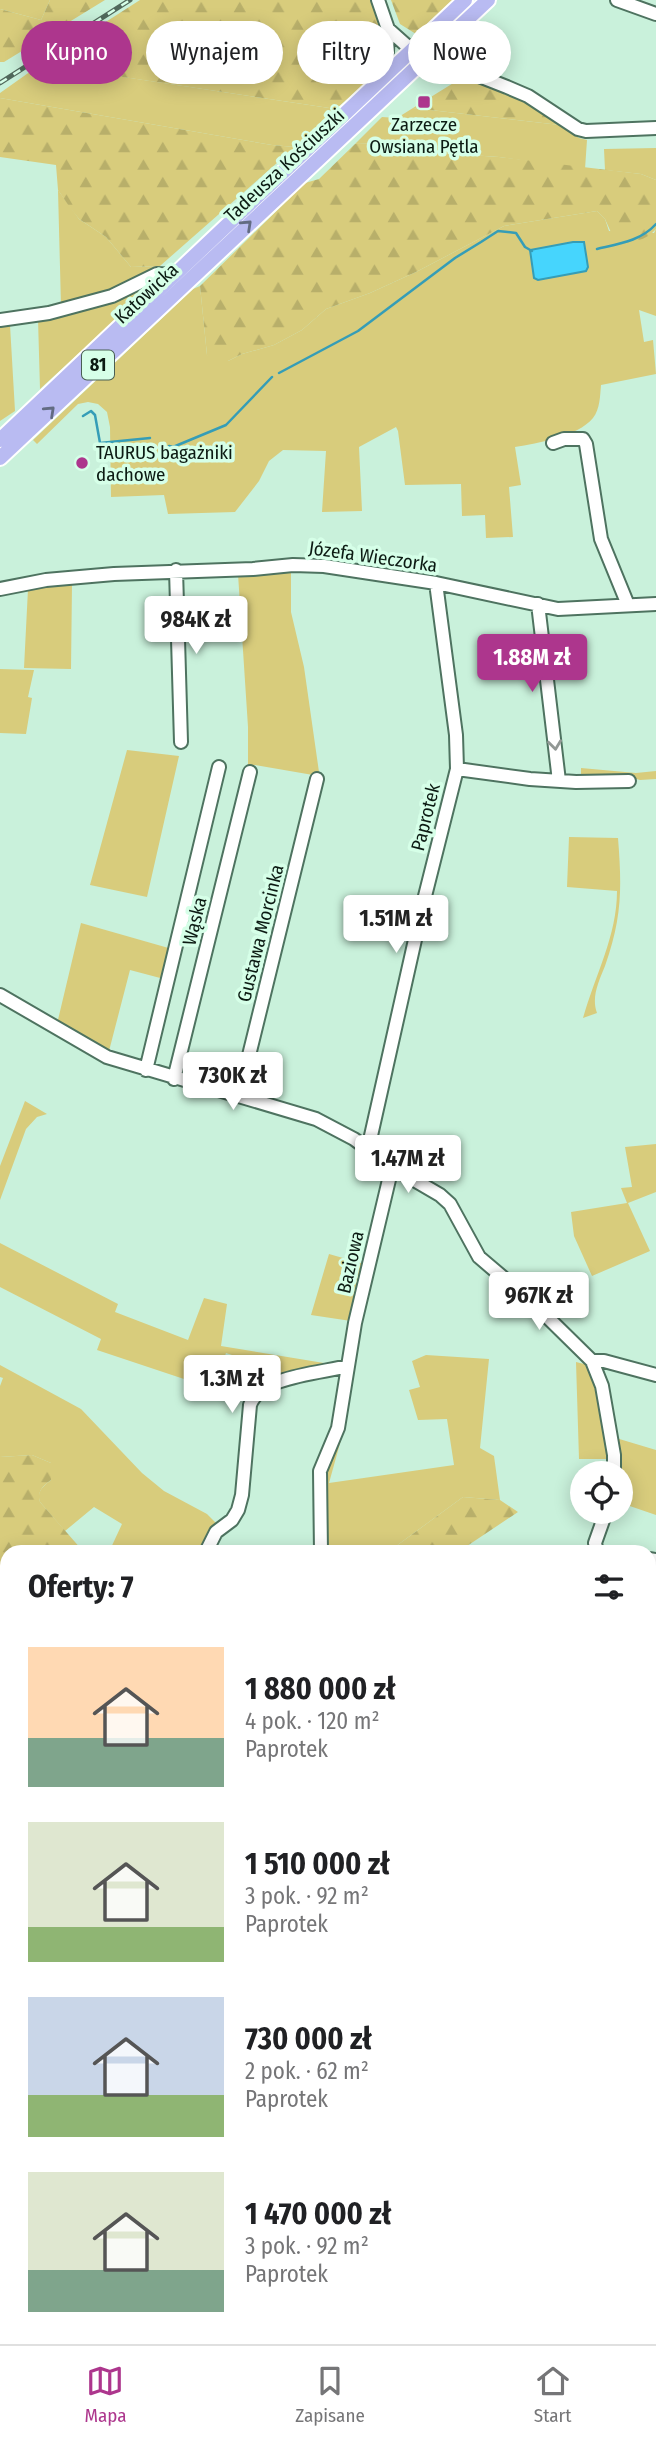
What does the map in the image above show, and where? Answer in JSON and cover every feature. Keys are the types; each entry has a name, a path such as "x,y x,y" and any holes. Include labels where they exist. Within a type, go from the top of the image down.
{"main road":[{"name":"Tadeusza Kościuszki","path":"443,21 465,0"},
{"name":"Tadeusza Kościuszki","path":"466,21 488,0"},
{"name":"Tadeusza Kościuszki","path":"196,256 408,54"},
{"name":"Tadeusza Kościuszki","path":"197,272 408,77"},
{"name":"Katowicka","path":"0,440 196,256"},
{"name":"Katowicka","path":"0,458 197,272"}],"street":[{"path":"378,0 385,21"},
{"path":"617,0 656,14"},
{"path":"394,34 408,46"},
{"path":"498,84 518,92 578,129 586,131 656,128"},
{"path":"0,320 49,313 112,296 157,274 176,275"},
{"path":"553,443 576,438 583,439 586,444 601,539 628,606"},
{"name":"Józefa Wieczorka","path":"0,589 46,580 176,570 253,569 293,565 324,566 436,583 558,609 656,604"},
{"path":"176,570 181,742"},
{"path":"436,583 456,735 457,769"},
{"path":"538,604 559,781"},
{"path":"146,1070 219,768"},
{"name":"Paprotek","path":"368,1149 423,904 457,769 530,779 629,781"},
{"name":"Wąska","path":"174,1079 250,772"},
{"name":"Gustawa Morcinka","path":"239,1096 317,779"},
{"path":"0,995 107,1057 316,1119 440,1195 450,1204 479,1257 533,1303 592,1361 602,1386 614,1461"},
{"name":"Baziowa","path":"321,1545 319,1478 322,1463 338,1428 368,1265 392,1167"},
{"path":"592,1361 604,1361 656,1375"},
{"path":"210,1545 216,1532 232,1520 238,1510 242,1495 250,1405 257,1392 274,1383 348,1366"},
{"path":"595,1545 602,1524"}],"green space":[{"path":"0,0 50,0 41,20 0,9"},
{"path":"50,0 105,0 71,21 21,21 21,52 0,62 0,9 41,20"},
{"path":"140,0 374,0 380,21 297,21 297,84 364,84 336,109 170,84 283,84 283,21 146,21 146,80 132,78 132,21 107,21"},
{"path":"391,0 453,0 430,21 408,21 408,29 400,24"},
{"path":"21,78 21,84 132,84 132,78 146,80 146,84 170,84 336,109 295,147 0,98 0,93"},
{"path":"452,84 488,84 537,106 560,125 413,108"},
{"path":"0,98 295,147 160,266 131,267 106,237 79,219 71,209 58,190 56,165 0,157"},
{"path":"413,108 560,125 579,138 587,140 585,169 499,157 426,152 389,143 355,144 382,117 397,118"},
{"path":"389,143 426,152 499,157 641,174 656,180 656,229 643,238 617,246 605,219 597,211 504,226 416,272 326,309 302,330 274,345 228,361 210,362 200,286 305,183 319,179 355,144"},
{"path":"656,148 656,180 641,174 605,170 604,149"},
{"path":"58,190 79,219 106,237 131,267 160,266 133,278 115,290 61,306"},
{"path":"597,211 605,219 609,231 654,233 656,229 656,316 639,310 644,342 653,340 656,374 601,385 597,411 586,425 557,438 515,447 521,485 509,487 513,537 486,538 485,515 462,516 461,484 405,485 396,427 359,447 362,511 322,512 326,451 283,450 269,461 259,481 235,512 168,514 164,495 111,497 110,427 107,412 98,404 78,404 37,444 33,440 193,289 200,286 207,355 228,361 274,345 302,330 326,309 416,272 504,226"},
{"path":"156,279 158,281 40,389 38,319"},
{"path":"10,325 15,411 0,421 0,326"},
{"path":"291,570 291,612 304,667 319,772 313,775 248,766 238,574 253,576"},
{"path":"72,584 71,669 24,668 28,589"},
{"path":"0,669 34,670 28,697 32,698 26,734 0,733"},
{"path":"127,750 179,756 147,897 90,885"},
{"path":"581,768 636,773 656,771 656,779 581,777"},
{"path":"569,837 618,838 618,918 611,949 596,989 597,1013 583,1018 609,940 617,891 567,887"},
{"path":"81,923 172,949 164,979 130,970 109,1051 57,1024"},
{"path":"25,1101 47,1114 37,1117 26,1129 0,1200 0,1166"},
{"path":"656,1144 656,1192 628,1203 650,1251 592,1276 574,1236 571,1212 627,1203 621,1188 632,1187 625,1147"},
{"path":"0,1243 118,1304 115,1312 188,1340 204,1298 227,1304 221,1346 330,1364 262,1384 268,1367 226,1353 214,1389 97,1350 101,1339 0,1287"},
{"path":"329,1254 364,1264 351,1321 311,1315"},
{"path":"426,1355 489,1359 480,1448 494,1456 500,1500 463,1497 398,1545 323,1545 324,1467 344,1429 329,1483 454,1465 447,1419 418,1420 409,1390 420,1387 412,1361"},
{"path":"576,1362 588,1365 597,1384 611,1459 579,1459"},
{"path":"0,1365 81,1409 142,1473 164,1491 207,1514 217,1524 205,1545 112,1545 122,1524 94,1507 65,1531 39,1498 41,1489 51,1480 51,1463 32,1455 0,1457 0,1386 3,1378 0,1377"},
{"path":"616,1438 656,1450 656,1515 633,1507 633,1461 617,1461"},
{"path":"32,1455 51,1463 51,1480 41,1489 40,1502 78,1545 0,1545 0,1457"},
{"path":"463,1497 500,1500 518,1512 468,1545 398,1545"}],"water":[{"path":"584,242 588,267 586,271 538,280 534,278 530,250"}],"waterway":[{"path":"597,249 636,238 656,224"},
{"path":"279,373 358,331 455,258 498,231 516,233 525,247 532,251"},
{"path":"169,446 173,447 226,425 272,377"},
{"path":"83,416 91,411 95,415 100,443 150,438"}],"railway":[{"path":"0,83 130,0"}],"place":[{"name":"Zarzecze Owsiana Pętla","path":"424,102"},
{"name":"TAURUS bagażniki dachowe","path":"82,463"}]}
